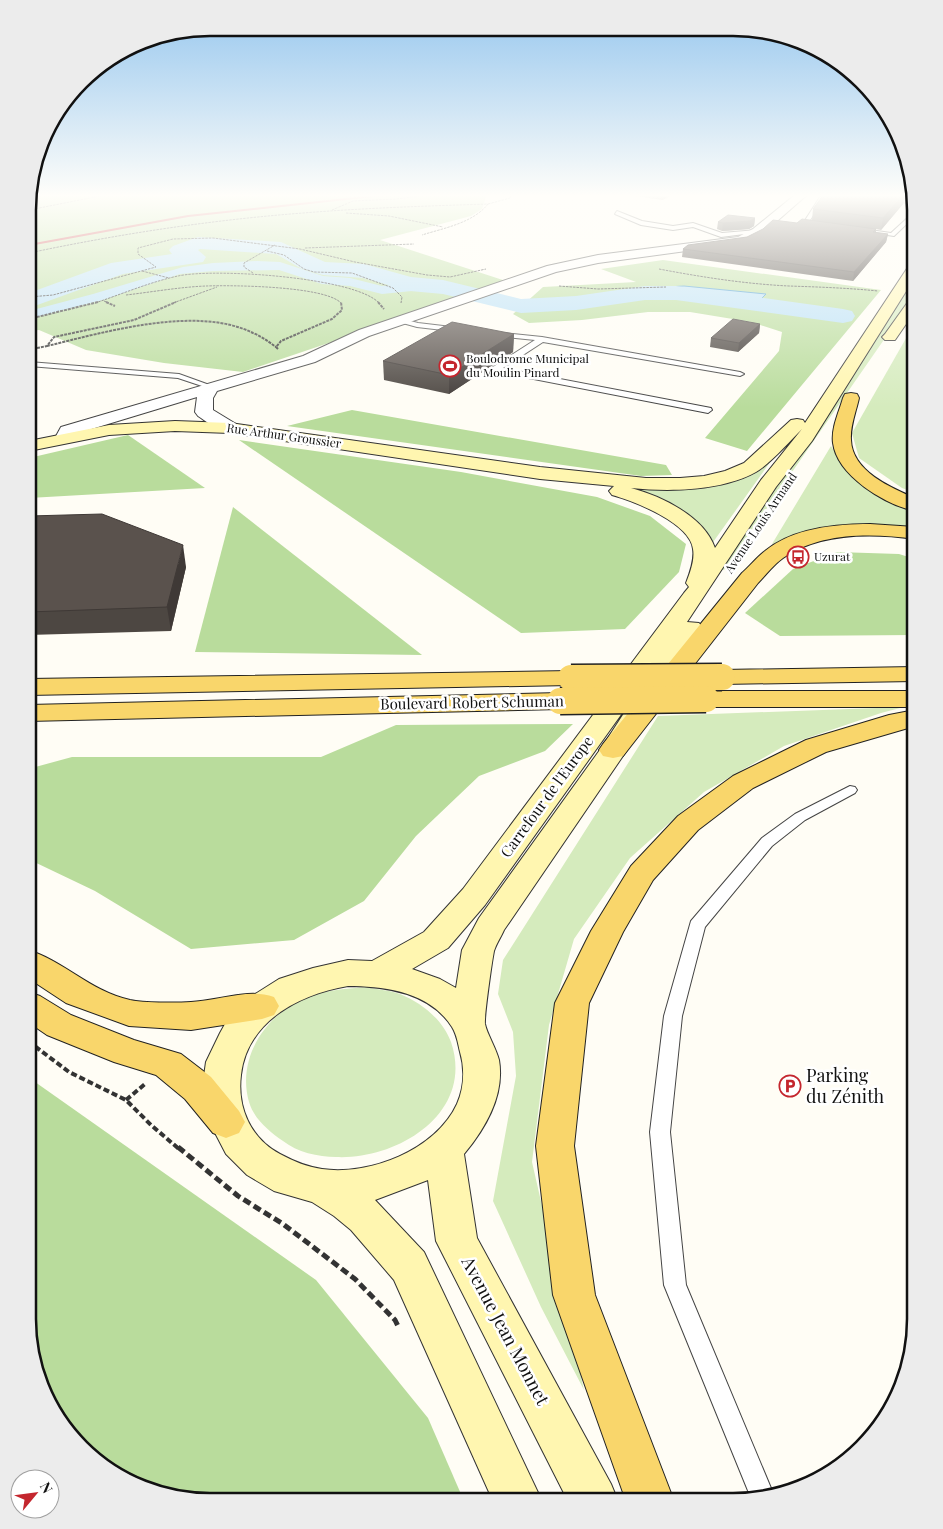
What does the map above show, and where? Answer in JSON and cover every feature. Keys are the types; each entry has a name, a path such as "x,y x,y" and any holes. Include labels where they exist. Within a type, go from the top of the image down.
{"main road":[{"name":"Avenue Louis Armand","path":"693,597 768,484 802,440 907,279"},
{"name":"Avenue Louis Armand","path":"613,750 719,585 827,427 850,398 872,361 907,314"},
{"path":"540,473 646,484 704,482 732,475 751,467 758,461 843,375"},
{"path":"850,398 841,441 843,451 862,476 881,489 907,501"},
{"name":"Rue Arthur Groussier","path":"36,444 110,430 143,427 230,428 540,473"},
{"path":"540,473 638,496 667,509 691,526 704,546 702,568 693,597"},
{"path":"613,750 750,578 774,554 792,543 816,535 841,530 907,531"},
{"name":"Carrefour de l'Europe","path":"379,973 436,940 452,924 474,897 693,597"},
{"path":"755,677 907,666"},
{"name":"Boulevard Robert Schuman","path":"36,687 183,683 907,674"},
{"path":"36,677 183,683"},
{"name":"Boulevard Robert Schuman","path":"36,713 560,701 907,698"},
{"path":"36,727 227,708"},
{"path":"647,1493 574,1296 555,1146 572,1003 607,931 642,873 688,823 743,782 816,746 907,720"},
{"name":"Carrefour de l'Europe","path":"468,1023 478,950 490,926 613,750"},
{"path":"36,967 78,994 129,1013 191,1016 262,1006"},
{"path":"36,1010 59,1025 127,1052 168,1064 198,1088 226,1122 240,1145 262,1165 290,1179 322,1187 366,1186 408,1173 444,1151 469,1121 482,1087 481,1053 468,1023 452,1004 431,990 406,979 379,973 348,973 317,978 288,990 262,1006 238,1031 224,1060 219,1091 226,1122"},
{"name":"Avenue Jean Monnet","path":"444,1151 458,1241 590,1493"},
{"path":"322,1187 348,1203 365,1218 410,1266 514,1493"}],"street":[{"path":"64,438 67,431 309,359 364,333 484,291 570,265"},
{"path":"211,387 205,398 204,412 230,428"}],"lane":[{"path":"402,320 417,325 465,330"},
{"path":"484,332 542,339 740,374"},
{"path":"542,339 496,369 708,410"},
{"path":"36,365 179,376 211,387"},
{"path":"760,1490 675,1285 660,1132 673,1016 697,925 767,842 800,816 850,790"}],"path":[{"path":"36,296 53,295 156,267 154,265"},
{"path":"244,265 255,274"},
{"path":"299,265 314,272 352,273 392,288 402,297 401,303"},
{"path":"373,265 427,275 456,276 486,269"},
{"path":"645,265 689,275 788,286 843,287 897,293"},
{"path":"141,270 169,278"},
{"path":"36,317 118,296 169,278 199,273 255,274 295,278 360,291 374,298 384,309"},
{"path":"524,278 562,286 598,289 666,287"},
{"path":"118,296 159,290 219,286 290,288 331,296 341,302 342,310 332,318 281,341 276,347"},
{"path":"47,346 54,337 134,320 187,297 219,286"},
{"path":"104,300 115,306"},
{"path":"36,348 163,322 199,321 235,326 265,337 281,352 309,359"},
{"path":"36,1047 69,1072 126,1100 151,1125 238,1196 283,1224 355,1280 395,1320 403,1337"}],"green space":[{"path":"36,265 458,265 509,282 243,372 164,363 86,350 36,330"},
{"path":"626,265 702,265 881,290 747,451 705,438 779,351 782,332 751,322 690,312 648,312 582,320 529,323 513,314 543,287 636,282 601,269"},
{"path":"907,288 907,307 724,570 718,568 818,424"},
{"path":"907,337 907,490 859,458 852,433"},
{"path":"352,410 666,465 672,475 641,476 287,426"},
{"path":"128,435 205,488 36,498 36,456"},
{"path":"239,440 461,472 597,497 650,516 686,544 679,572 625,629 521,633"},
{"path":"831,446 842,464 886,495 907,504 907,528 875,524 835,526 804,532 772,544"},
{"path":"776,454 711,545 624,486 681,489"},
{"path":"233,507 422,655 195,652"},
{"path":"837,552 899,554 907,556 907,635 780,636 745,613 793,569"},
{"path":"904,707 784,746 704,792 630,858 574,939 549,1025 532,1162 584,1390 541,1307 493,1201 516,1076 513,1032 498,994 503,960 658,716"},
{"path":"573,724 545,751 479,776 416,836 364,901 294,940 191,949 95,891 36,863 36,767 72,757 321,757 396,725"},
{"path":"367,987 396,993 416,1002 431,1013 443,1026 451,1042 455,1067 452,1090 442,1110 426,1127 406,1141 360,1156 322,1156 301,1151 267,1129 254,1114 249,1102 246,1086 250,1056 256,1042 265,1029 287,1008 301,1000 325,992"},
{"path":"36,1083 316,1280 428,1418 461,1493 210,1493 188,1491 165,1487 144,1479 104,1457 72,1425 60,1406 42,1364 40,1353 36,1319"}],"water":[{"path":"684,286 766,294 761,299 666,287"}],"building":[{"path":"805,265 860,265 854,272"},
{"path":"733,319 760,324 739,343 711,338"},
{"path":"452,322 514,334 449,375 383,361"},
{"path":"102,514 183,545 167,607 36,612 36,516"}],"waterway":[{"path":"36,298 119,268 137,265"},
{"path":"183,271 249,265"},
{"path":"265,265 280,266 322,280 350,282 382,290 407,288 410,284"},
{"path":"314,265 323,268 364,271 410,284 443,287 521,306 576,303 645,293 676,293 843,316"},
{"path":"36,313 98,297 174,273"}],"place":[{"name":"Boulodrome Municipal du Moulin Pinard","path":"450,366"},
{"name":"Uzurat","path":"798,557"},
{"name":"Parking du Zénith","path":"790,1086"}]}
